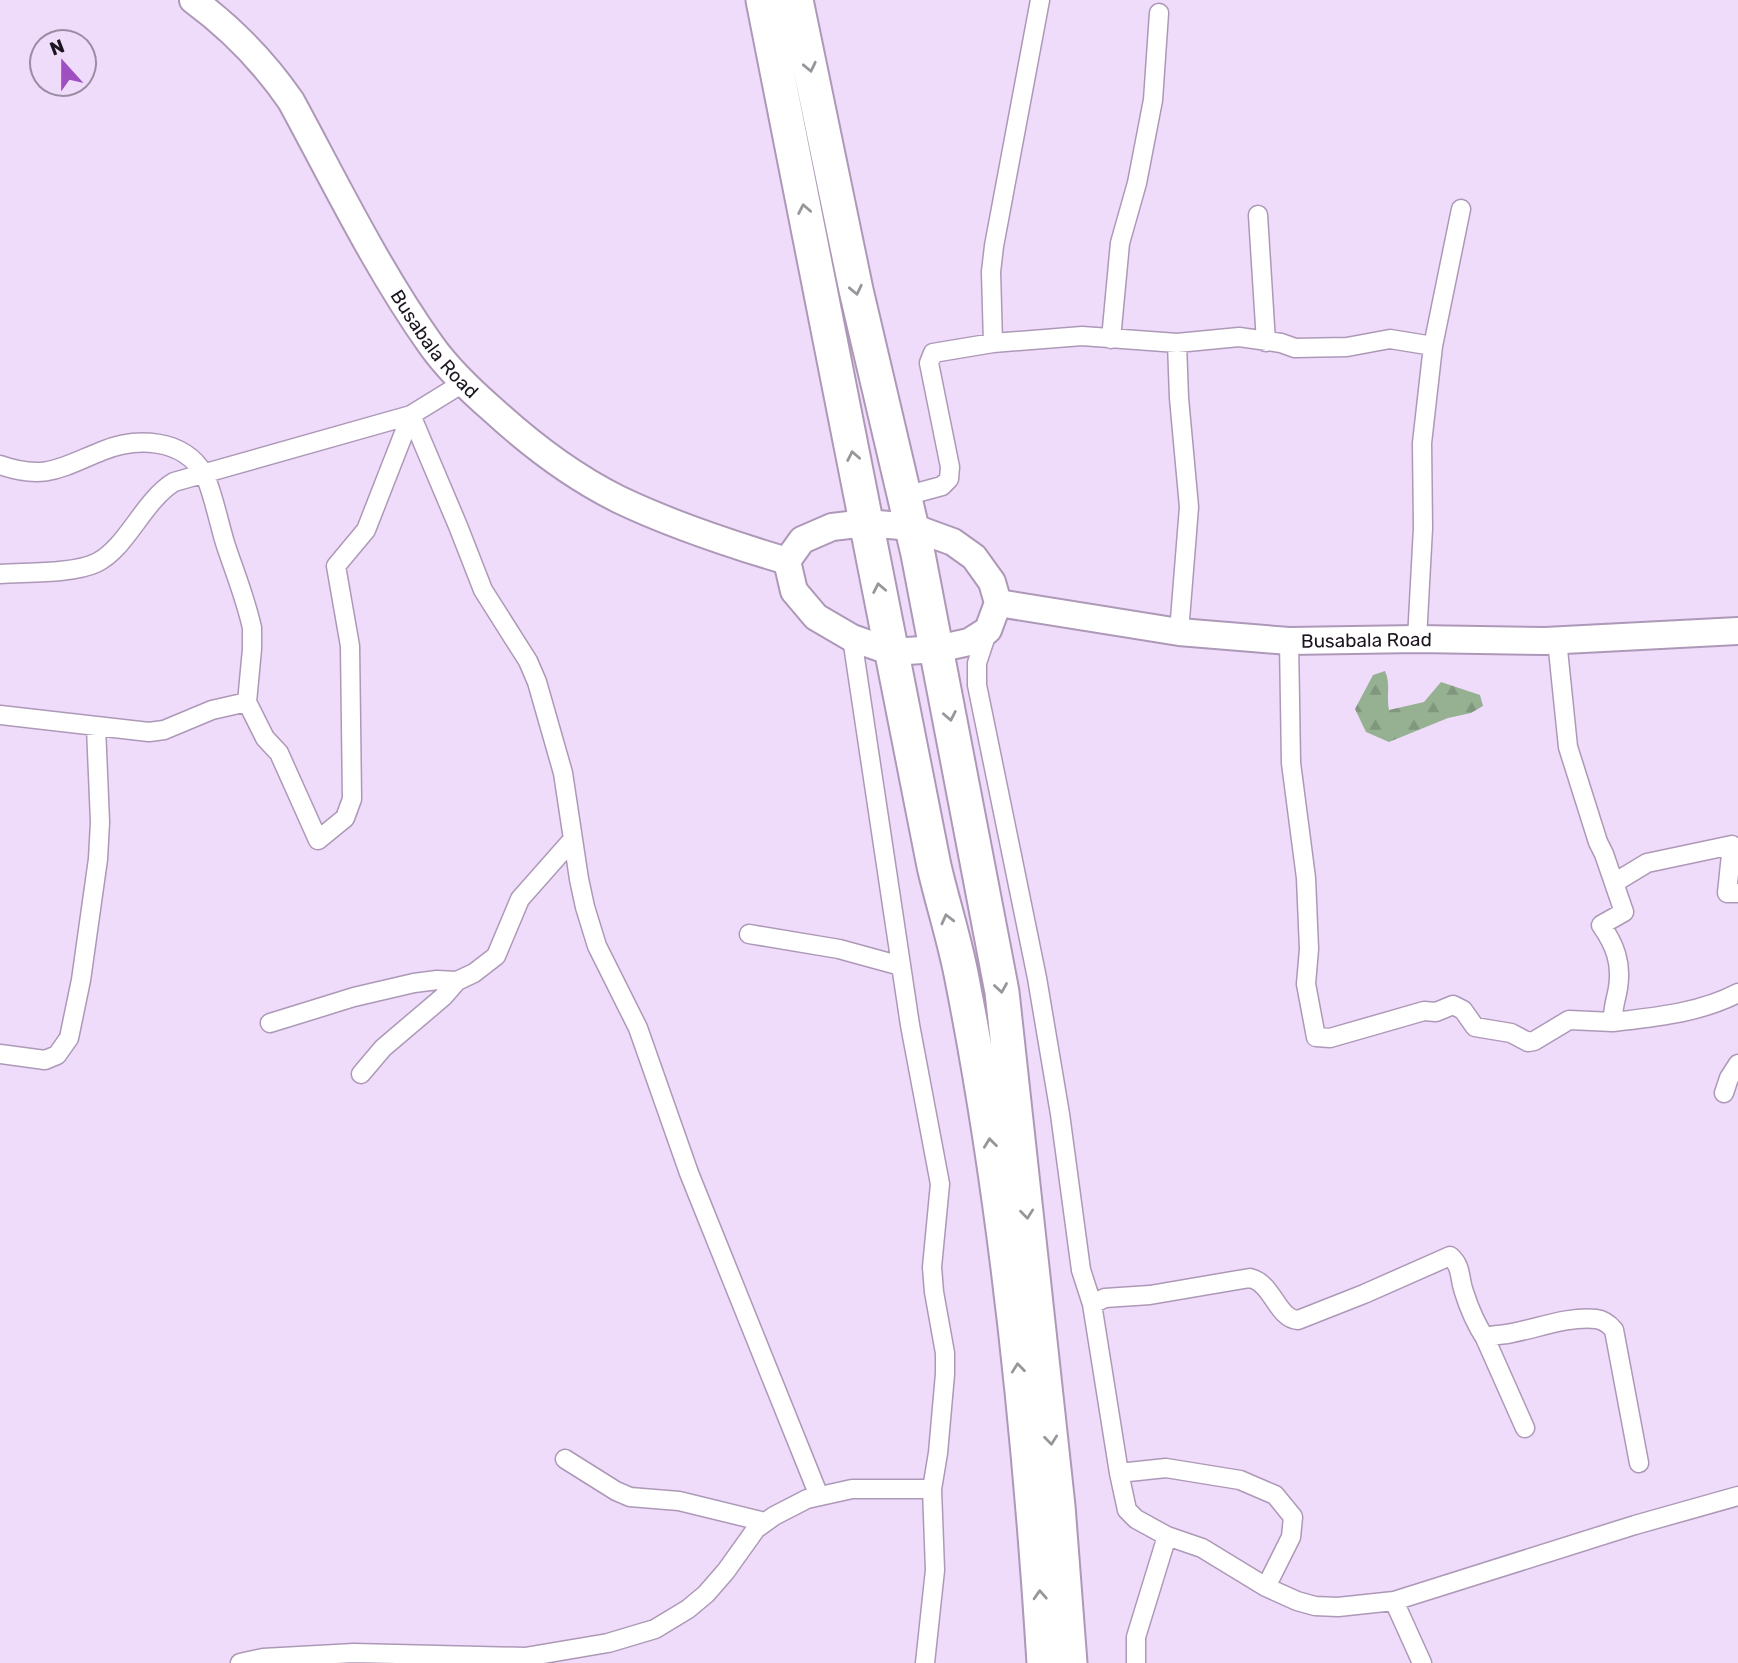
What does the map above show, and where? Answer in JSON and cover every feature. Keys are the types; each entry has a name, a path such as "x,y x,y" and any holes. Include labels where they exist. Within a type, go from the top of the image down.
{"highway":[{"path":"763,0 933,866 963,981 988,1127 1034,1510 1044,1663"},
{"path":"796,0 856,290 937,649 1002,992 1057,1493 1070,1663"}],"street":[{"name":"Busabala Road","path":"192,0 254,53 272,74 290,101 400,298 432,346 463,383 521,436 574,473 618,499 722,542 787,561"},
{"path":"993,343 991,272 994,246 1040,0"},
{"path":"1111,339 1120,243 1137,183 1153,100 1159,13"},
{"path":"1417,639 1423,528 1422,443 1433,346 1461,209"},
{"path":"1258,215 1266,342"},
{"path":"988,630 969,642 937,649 892,652 852,638 816,617 794,591 787,561 802,540 832,527 866,523 908,512 949,479 950,467 929,363 933,353 993,343 1082,336 1177,343 1239,337 1295,348 1336,347 1390,339 1433,346"},
{"path":"1177,343 1189,507 1178,632"},
{"path":"0,574 77,568 96,563 111,552 162,490 174,482 411,415 463,383"},
{"path":"0,465 23,474 44,472 72,465 103,450 127,443 151,443 168,445 183,452 203,473 252,628 247,702 265,738 279,753 318,840 345,818 352,799 350,646 336,566 366,530 411,415"},
{"path":"411,415 482,590 528,660 537,682 564,773 584,907 597,946 638,1028 690,1174 818,1496"},
{"path":"908,512 974,557 992,582 998,603 977,663 977,685 1037,978 1060,1114 1081,1270 1092,1304 1119,1473 1128,1510 1136,1520 1167,1536 1202,1548 1266,1587 1297,1601 1315,1606 1338,1607 1394,1601 1635,1525 1738,1496"},
{"name":"Busabala Road","path":"998,603 1178,632 1289,641 1557,640 1738,631"},
{"path":"852,638 910,1025 940,1184 932,1266 945,1353 945,1374 932,1489 935,1570 925,1663"},
{"path":"1557,640 1568,747 1598,842 1624,912 1601,925 1616,950 1618,986 1612,1012 1613,1022"},
{"path":"1289,641 1291,763 1306,878 1309,949 1306,984 1315,1037 1329,1038 1424,1011 1436,1012 1453,1005 1463,1010 1475,1027 1511,1033 1528,1042 1569,1020 1613,1022 1661,1016 1720,1003 1738,993"},
{"path":"0,715 96,727 156,731 212,710 247,702"},
{"path":"0,1054 45,1060 57,1055 69,1038 98,859 100,822 96,727"},
{"path":"361,1074 383,1048 443,997 457,981 474,973 496,956 520,899 573,839"},
{"path":"1614,883 1647,863 1732,845 1727,893 1738,893"},
{"path":"749,934 839,949 901,966"},
{"path":"270,1023 342,1000 414,983 457,981"},
{"path":"1724,1093 1728,1079 1738,1064"},
{"path":"1092,1304 1105,1298 1150,1296 1250,1278 1258,1280 1271,1293 1285,1315 1291,1320 1298,1320 1450,1256 1460,1269 1463,1290 1477,1325 1525,1428"},
{"path":"1485,1338 1495,1333 1507,1334 1574,1320 1595,1319 1610,1325 1614,1331 1639,1463"},
{"path":"565,1459 630,1497 680,1502 765,1522"},
{"path":"1119,1473 1166,1468 1240,1480 1275,1495 1293,1517 1291,1537 1266,1587"},
{"path":"240,1663 264,1658 354,1653 525,1657 608,1643 655,1629 688,1609 706,1594 726,1571 756,1529 774,1516 818,1496 852,1489 932,1489"},
{"path":"1136,1663 1136,1637 1167,1536"},
{"path":"1394,1601 1422,1663"}],"green space":[{"path":"1385,671 1389,710 1424,702 1441,682 1480,695 1483,706 1471,713 1448,718 1389,742 1366,732 1355,709 1373,675"}]}
